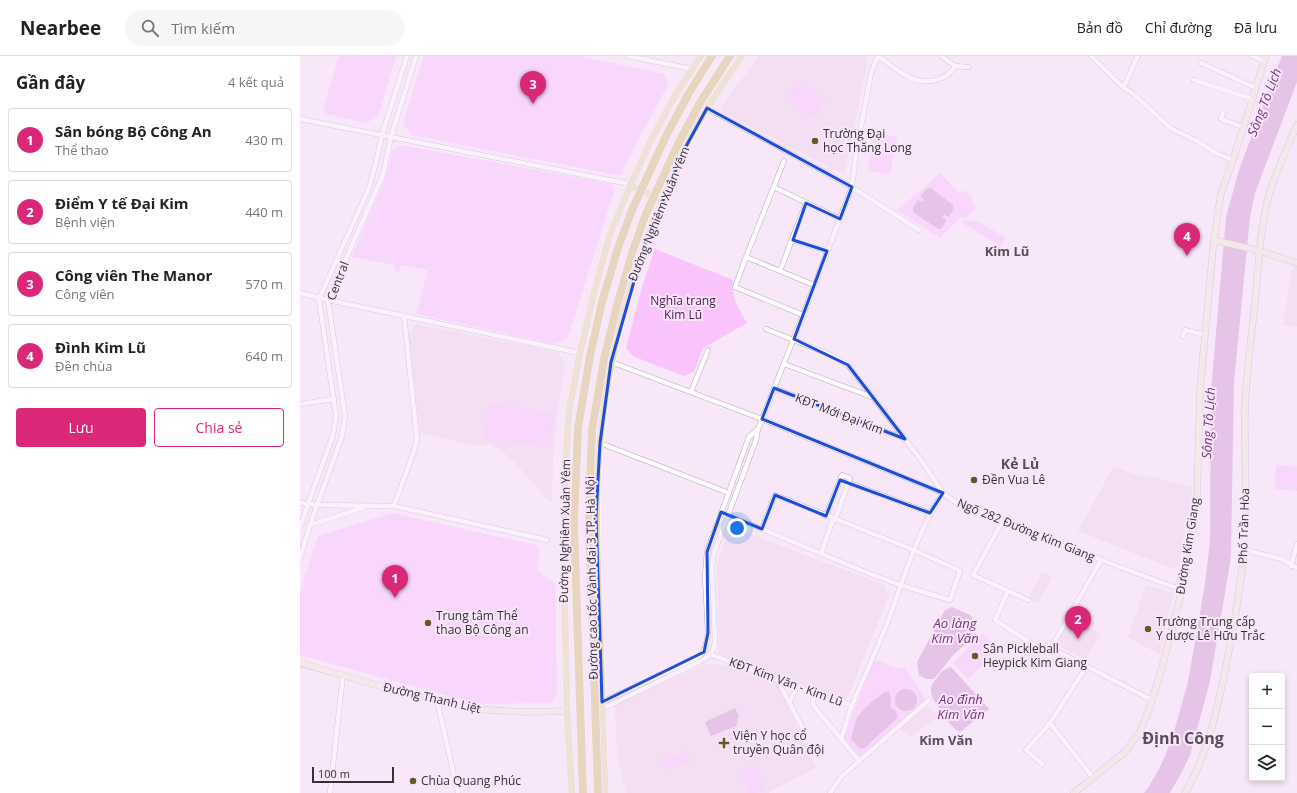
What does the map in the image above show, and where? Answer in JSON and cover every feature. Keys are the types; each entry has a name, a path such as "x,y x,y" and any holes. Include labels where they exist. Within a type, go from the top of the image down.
{"highway":[{"name":"Đường cao tốc Vành đai 3 TP. Hà Nội","path":"583,793 574,523 578,428 589,363 602,302 618,248 632,210 666,136 688,93 712,56"},
{"name":"Đường cao tốc Vành đai 3 TP. Hà Nội","path":"598,793 589,509 592,430 604,359 621,290 632,252 645,216 682,136 701,101 730,56"}],"main road":[{"name":"Đường Nghiêm Xuân Yêm","path":"572,793 567,711 564,571 565,471 569,411 580,353 609,237 651,140 677,92 701,56"},
{"name":"Đường Nghiêm Xuân Yêm","path":"604,793 596,516 600,443 611,362 636,267 662,199 689,139 707,108 742,56"},
{"name":"Đường Kim Giang","path":"1074,793 1125,752 1139,733 1152,700 1161,671 1182,590 1197,504 1200,394 1221,193 1265,58"},
{"name":"Phố Trần Hòa","path":"1185,793 1194,778 1206,748 1220,694 1240,585 1244,550 1245,408 1260,251 1269,195 1297,125"},
{"path":"630,186 662,199"},
{"path":"1217,241 1260,251 1297,263"},
{"name":"Đường Thanh Liệt","path":"300,663 473,708 524,712 567,711"}],"street":[{"name":"Central","path":"300,528 333,436 336,416 319,298 369,188 382,135 406,56"},
{"name":"Central","path":"300,558 310,525 342,436 345,416 328,300 380,180 391,137 416,56"},
{"path":"628,56 692,69"},
{"path":"602,706 701,662 711,654 714,649 712,566 717,542 756,440 758,429 852,187 856,152 868,88 871,74 878,56 906,76 919,81 928,82 943,77 950,73 955,66"},
{"path":"941,56 955,66 968,67"},
{"path":"1091,56 1123,87 1136,96 1170,128 1216,153 1233,160"},
{"path":"1123,87 1138,56"},
{"path":"1252,56 1265,58"},
{"path":"1202,63 1256,88"},
{"path":"1194,80 1252,99"},
{"path":"707,108 852,187 919,230"},
{"path":"1223,113 1221,119 1243,127"},
{"path":"300,119 617,181 630,186"},
{"path":"784,161 735,287 803,315"},
{"path":"774,187 840,219"},
{"path":"780,271 806,203"},
{"path":"793,240 827,251"},
{"path":"746,257 814,285"},
{"path":"300,293 580,353"},
{"path":"394,506 418,439 404,316"},
{"name":"Ngõ 282 Đường Kim Giang","path":"766,329 831,355 848,365 921,460 943,493 966,508 1003,520 1101,560 1182,590"},
{"path":"1183,336 1185,330 1205,335"},
{"path":"691,392 708,350"},
{"path":"611,362 762,419 943,493"},
{"path":"784,364 873,397"},
{"name":"KĐT Mới Đại Kim","path":"774,388 905,439"},
{"path":"300,404 334,399"},
{"path":"602,706 668,670 695,659 704,652 708,633 705,576 707,552 749,437 758,429"},
{"path":"749,437 756,440"},
{"path":"600,443 729,493"},
{"path":"821,554 850,478 842,475 826,516"},
{"path":"849,483 930,513"},
{"name":"KĐT Kim Văn - Kim Lũ","path":"704,652 852,706 886,625 914,550 930,513 943,493"},
{"path":"835,494 843,497"},
{"path":"721,512 863,571 900,585 950,600 960,571 914,550 775,496 762,529"},
{"path":"300,503 317,505 394,506 546,540"},
{"path":"310,525 369,506"},
{"path":"1003,520 973,575 1028,600"},
{"path":"711,540 717,542"},
{"path":"1291,566 1297,544"},
{"path":"1244,550 1282,559 1291,566 1297,568"},
{"path":"1008,591 995,620 1045,652 1051,648 1101,560"},
{"path":"705,576 712,576"},
{"path":"1051,648 1152,700"},
{"path":"1042,764 1026,750 1050,723 1086,667"},
{"path":"668,670 671,676"},
{"path":"330,793 343,675"},
{"path":"777,679 802,727"},
{"path":"789,703 797,687"},
{"path":"814,693 813,705 860,762"},
{"path":"438,700 458,793"},
{"path":"830,793 841,777 860,762 871,750 929,700"},
{"path":"841,740 852,706"},
{"path":"1050,723 1093,778"}],"highlighted area":[{"path":"707,108 852,187 840,219 806,203 793,240 827,251 794,339 848,365 905,439 774,388 762,419 943,493 930,513 840,480 826,516 775,495 762,529 721,512 707,552 708,633 704,652 602,702 596,516 600,443 611,362 645,243 684,150"}],"shaded area":[{"name":"Trường Đại học Thăng Long","path":"759,56 864,56 867,58 868,60 845,171 843,174 719,110"},
{"path":"1293,265 1297,266 1297,327 1283,325"},
{"path":"415,324 558,352 565,363 556,424 552,501 549,501 515,463 503,452 490,444 476,446 420,433 408,334"},
{"path":"1114,466 1142,476 1157,478 1192,488 1190,514 1186,515 1183,528 1185,531 1179,566 1174,569 1078,531"},
{"path":"731,527 884,585 889,595 846,701 719,654 717,563"},
{"path":"1042,572 1053,576 1038,603 1029,598"},
{"path":"1146,585 1174,594 1166,620 1168,621 1159,654 1128,637"},
{"path":"1071,617 1101,634 1085,660 1056,644"},
{"name":"Viện Y học cổ truyền Quân đội","path":"704,665 723,665 774,680 816,768 769,793 626,793 617,756 615,705"},
{"path":"925,706 929,706 939,717 909,738 901,728"}],"green space":[{"path":"339,56 396,56 378,116 366,123 327,114 323,110"},
{"path":"424,56 578,56 664,74 668,85 636,143 621,175 616,175 412,135 403,124"},
{"path":"797,81 826,100 814,118 786,99"},
{"path":"876,132 897,137 890,175 868,170"},
{"path":"399,146 407,146 611,184 615,189 568,338 555,344 416,314 428,270 401,265 399,272 395,271 396,265 352,257 387,174 393,149"},
{"path":"940,173 958,192 965,191 972,198 976,207 966,218 961,217 940,238 898,210"},
{"path":"966,220 979,222 1006,238 1000,246 961,222"},
{"name":"Nghĩa trang Kim Lũ","path":"655,249 733,280 734,297 747,323 703,348 694,372 684,376 635,357 626,348 642,287"},
{"path":"489,404 554,413 550,447 484,439"},
{"path":"1276,465 1297,467 1297,491 1275,489"},
{"name":"Trung tâm Thể thao Bộ Công an","path":"393,513 539,546 538,571 555,584 557,695 551,703 479,704 300,655 300,591 318,536"},
{"name":"Sân Pickleball Heypick Kim Giang","path":"983,634 998,649 968,679 953,663"},
{"path":"879,660 893,668 905,668 926,700 860,757 844,738 873,662"},
{"path":"687,751 691,761 665,770 662,760"},
{"path":"757,766 764,790 755,793 748,793 741,771"}],"water":[{"path":"1282,56 1297,56 1297,82 1255,193 1250,217 1234,382 1231,552 1210,681 1190,755 1170,793 1144,793 1158,771 1174,732 1188,682 1205,584 1210,541 1211,391 1226,217 1239,170"},
{"path":"929,188 954,207 949,217 944,214 942,217 947,220 941,229 938,229 913,212 913,208 918,200 922,202 924,199 920,197 926,189"},
{"name":"Ao làng Kim Văn","path":"952,607 970,615 975,623 973,626 974,632 971,639 954,654 934,679 926,679 919,675 917,662 945,610"},
{"name":"Ao đình Kim Văn","path":"951,667 989,709 960,732 953,727 944,716 931,694 931,686 942,671"},
{"path":"906,689 914,692 917,700 914,708 906,711 898,708 895,700 898,692"},
{"path":"885,692 889,692 891,698 890,707 896,711 897,718 866,747 862,749 859,748 851,739 857,717 868,705"},
{"path":"735,708 739,716 736,726 711,736 705,722"}],"place":[{"name":"Công viên The Manor","path":"533,104"},
{"name":"Trường Đại học Thăng Long","path":"815,141"},
{"name":"Đình Kim Lũ","path":"1187,256"},
{"name":"Đền Vua Lê","path":"974,480"},
{"name":"Sân bóng Bộ Công An","path":"395,598"},
{"name":"Trung tâm Thể thao Bộ Công an","path":"428,623"},
{"name":"Trường Trung cấp Y dược Lê Hữu Trắc","path":"1148,629"},
{"name":"Điểm Y tế Đại Kim","path":"1078,639"},
{"name":"Sân Pickleball Heypick Kim Giang","path":"975,656"},
{"name":"Viện Y học cổ truyền Quân đội","path":"724,743"},
{"name":"Chùa Quang Phúc","path":"413,781"}],"district":[{"name":"Kim Lũ","path":"1007,251"},
{"name":"Kẻ Lủ","path":"1020,464"},
{"name":"Định Công","path":"1183,738"},
{"name":"Kim Văn","path":"946,740"}],"water label":[{"name":"Sông Tô Lịch","path":"1264,102"},
{"name":"Sông Tô Lịch","path":"1208,423"}]}
